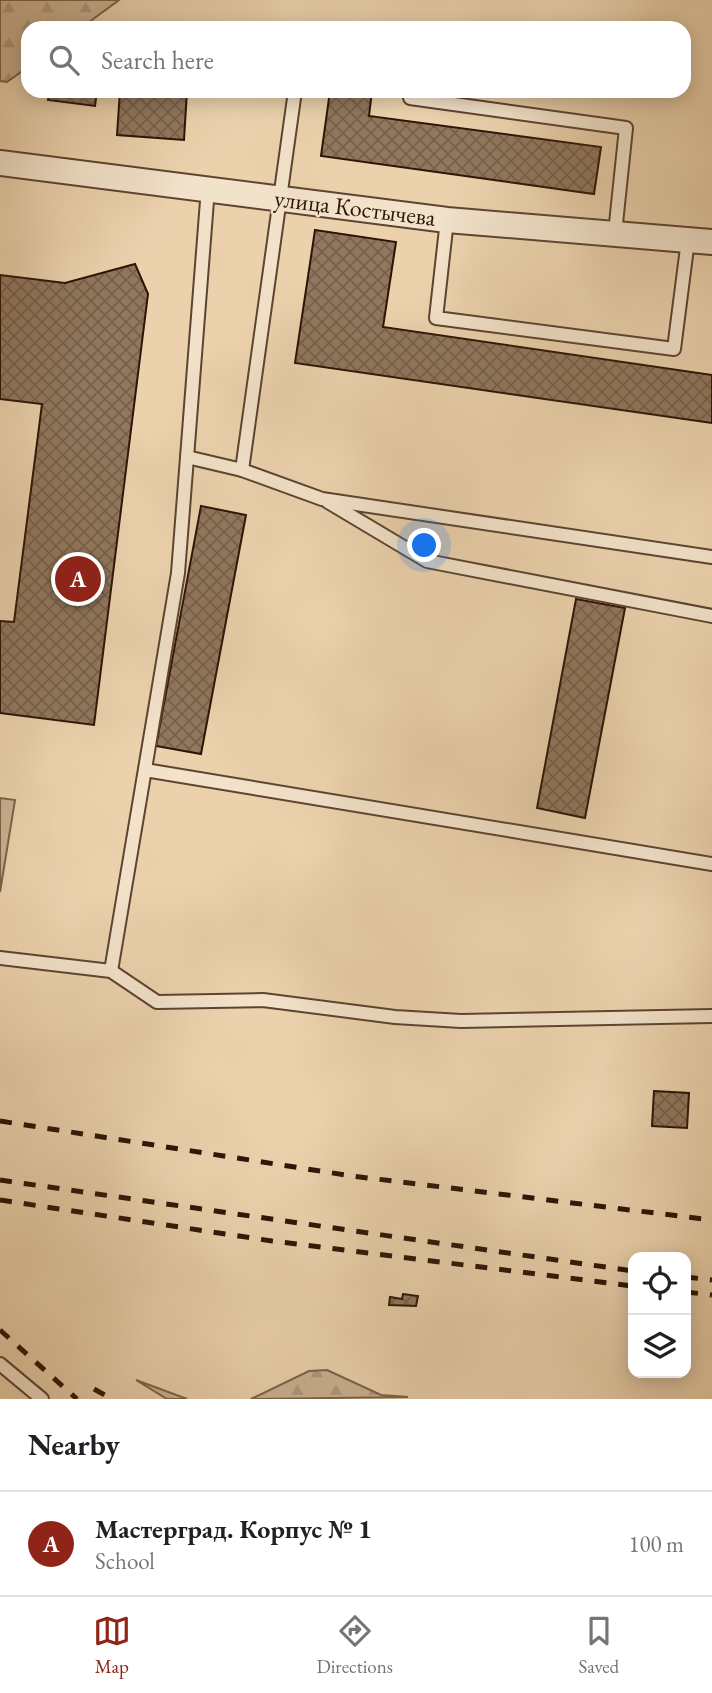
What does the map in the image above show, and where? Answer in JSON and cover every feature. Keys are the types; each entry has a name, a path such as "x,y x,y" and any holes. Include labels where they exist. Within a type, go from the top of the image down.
{"street":[{"name":"улица Костычева","path":"0,163 447,220 700,241"}],"lane":[{"path":"242,470 294,98"},
{"path":"410,98 626,128 615,233"},
{"path":"111,971 178,573 208,188"},
{"path":"447,220 436,318 674,349 700,241"},
{"path":"187,457 242,470 323,499 427,561 712,616"},
{"path":"323,499 712,557"},
{"path":"145,770 712,864"},
{"path":"0,958 111,971 157,1002 263,1000 395,1017 461,1021 712,1016"},
{"path":"0,1364 42,1399"}],"green space":[{"path":"0,0 119,0 90,21 21,21 21,72 7,82 0,81"},
{"path":"0,798 15,800 0,892"},
{"path":"327,1370 381,1395 408,1397 251,1399 309,1371"},
{"path":"136,1380 187,1399 167,1399"}],"building":[{"path":"48,98 96,98 95,106"},
{"path":"120,98 187,98 184,140 117,135"},
{"path":"329,98 371,98 369,116 601,147 594,194 321,156"},
{"path":"315,230 396,242 383,327 712,375 712,423 295,363"},
{"path":"135,264 148,294 94,725 0,713 0,621 14,622 42,404 0,399 0,275 65,283"},
{"path":"201,506 246,515 201,754 156,746"},
{"path":"576,599 625,608 585,818 537,808"},
{"path":"654,1091 689,1093 687,1128 652,1126"},
{"path":"403,1294 418,1296 416,1306 389,1305 390,1297 402,1299"}],"railway":[{"path":"0,1121 352,1176 712,1220"},
{"path":"0,1180 628,1270"},
{"path":"0,1200 272,1241 628,1285"},
{"path":"691,1278 712,1280"},
{"path":"691,1293 712,1295"},
{"path":"0,1330 77,1399"},
{"path":"94,1389 112,1399"}],"place":[{"name":"Мастерград. Корпус № 1","path":"78,579"}]}
